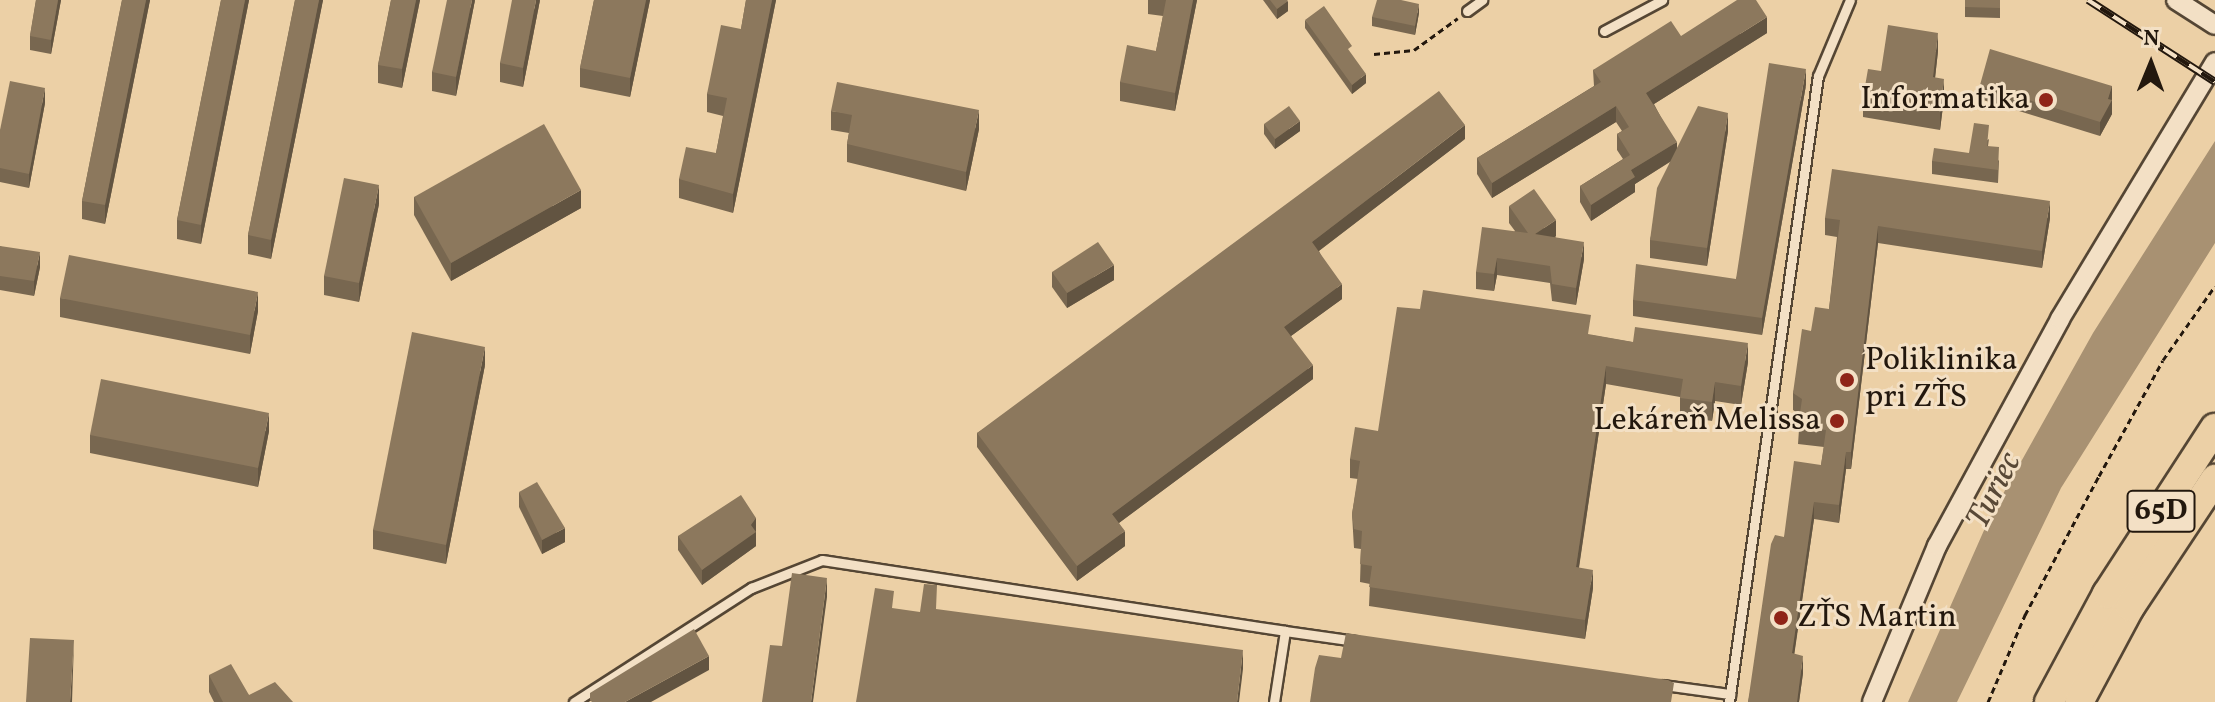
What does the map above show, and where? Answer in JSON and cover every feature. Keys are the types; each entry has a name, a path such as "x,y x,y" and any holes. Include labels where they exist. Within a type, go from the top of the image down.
{"main road":[{"name":"65D","path":"2079,702 2118,601 2215,428"},
{"name":"65D","path":"2049,702 2118,601 2215,479"}],"street":[{"path":"2176,0 2215,25"},
{"path":"1872,702 1937,546 2060,319 2215,62"}],"lane":[{"path":"1467,11 1482,0"},
{"path":"1604,31 1662,0"},
{"path":"1654,683 1730,698 1818,76 1850,0"},
{"path":"574,702 751,588 822,560 1362,642"},
{"path":"1274,702 1285,631"}],"path":[{"path":"1374,54 1414,50 1467,11"},
{"path":"1988,702 2025,615 2099,476 2163,360 2215,286"}],"shaded area":[{"path":"2215,141 2215,243 2061,488 1957,702 1908,702 1989,519 2093,333"}],"building":[{"path":"36,0 58,0 51,40 30,36"},
{"path":"122,0 146,0 105,205 82,201"},
{"path":"221,0 245,0 201,225 177,220"},
{"path":"295,0 319,0 271,240 248,235"},
{"path":"391,0 416,0 402,69 378,65"},
{"path":"447,0 472,0 456,77 432,72"},
{"path":"512,0 536,0 523,68 500,63"},
{"path":"594,0 646,0 630,78 580,68"},
{"path":"746,0 772,0 733,194 679,179 686,147 716,153 727,98 707,94 721,25 741,29"},
{"path":"1166,0 1193,0 1175,93 1120,82 1127,45 1156,51"},
{"path":"1270,0 1287,0 1288,1 1277,9"},
{"path":"1377,0 1419,4 1415,26 1372,17"},
{"path":"1737,0 1756,0 1767,17 1646,93 1677,142 1631,170 1635,177 1591,205 1580,186 1630,155 1617,134 1629,127 1616,106 1492,183 1477,158 1601,82 1593,70 1671,21 1681,36"},
{"path":"1965,0 2000,0 2000,8 1965,7"},
{"path":"1324,6 1352,46 1348,49 1366,74 1352,85 1305,20"},
{"path":"1888,25 1938,33 1933,77 1944,79 1940,111 1863,98 1868,69 1881,71"},
{"name":"Informatika","path":"1990,49 2112,86 2108,99 2112,100 2100,122 1980,85"},
{"path":"1769,63 1806,69 1762,318 1633,300 1636,264 1736,279"},
{"path":"10,81 45,88 29,174 0,168 0,130"},
{"path":"837,82 979,110 966,172 847,144 852,115 831,111"},
{"path":"1439,91 1465,125 1312,242 1342,284 1284,327 1313,365 1112,514 1125,531 1077,566 977,433"},
{"path":"1289,106 1300,121 1275,139 1264,124"},
{"path":"1698,106 1728,113 1707,248 1650,240 1657,188"},
{"path":"1974,123 1989,125 1987,146 1999,147 1998,170 1932,161 1934,148 1969,153"},
{"path":"544,124 581,190 451,263 414,197"},
{"path":"1832,169 2050,201 2042,251 1878,226 1851,452 1846,452 1839,505 1814,502 1792,653 1803,656 1797,702 1748,702 1771,544 1775,535 1784,537 1794,461 1821,465 1826,430 1798,427 1802,399 1793,393 1802,329 1811,331 1815,307 1829,309 1840,220 1825,218"},
{"path":"344,178 379,185 359,283 324,276"},
{"path":"1534,189 1556,220 1535,234 1584,242 1576,288 1552,284 1550,266 1497,258 1494,274 1476,272 1482,227 1528,233 1509,206"},
{"path":"1098,242 1114,265 1067,293 1052,272"},
{"path":"0,246 40,252 34,281 0,276"},
{"path":"69,255 258,292 250,335 60,298"},
{"path":"1423,290 1591,315 1588,334 1633,342 1635,327 1748,343 1741,386 1715,382 1712,402 1680,398 1683,379 1606,366 1576,567 1593,570 1585,620 1369,587 1372,566 1360,564 1362,531 1354,529 1352,514 1360,461 1350,459 1355,427 1378,431 1397,307 1420,309"},
{"path":"412,332 485,347 446,545 373,530"},
{"path":"101,379 269,413 258,468 90,435"},
{"path":"537,482 565,528 542,540 519,492"},
{"path":"741,495 756,518 751,525 756,532 702,570 678,536"},
{"path":"792,573 827,578 811,702 762,702 770,645 782,646"},
{"path":"924,584 937,585 936,609 1243,650 1237,702 856,702 875,588 894,591 892,608 920,612"},
{"path":"694,629 709,656 625,702 590,700 590,693"},
{"path":"1346,633 1668,680 1674,683 1671,702 1310,702 1319,655 1341,658"},
{"path":"30,638 74,640 70,702 26,702"},
{"path":"231,664 249,695 275,682 293,702 223,702 209,675"}],"railway":[{"path":"2088,0 2215,82"}],"place":[{"name":"Informatika","path":"2046,100"},
{"name":"Poliklinika pri ZŤS","path":"1847,380"},
{"name":"Lekáreň Melissa","path":"1837,421"},
{"name":"ZŤS Martin","path":"1781,618"}],"water label":[{"name":"Turiec","path":"1995,491"}]}
